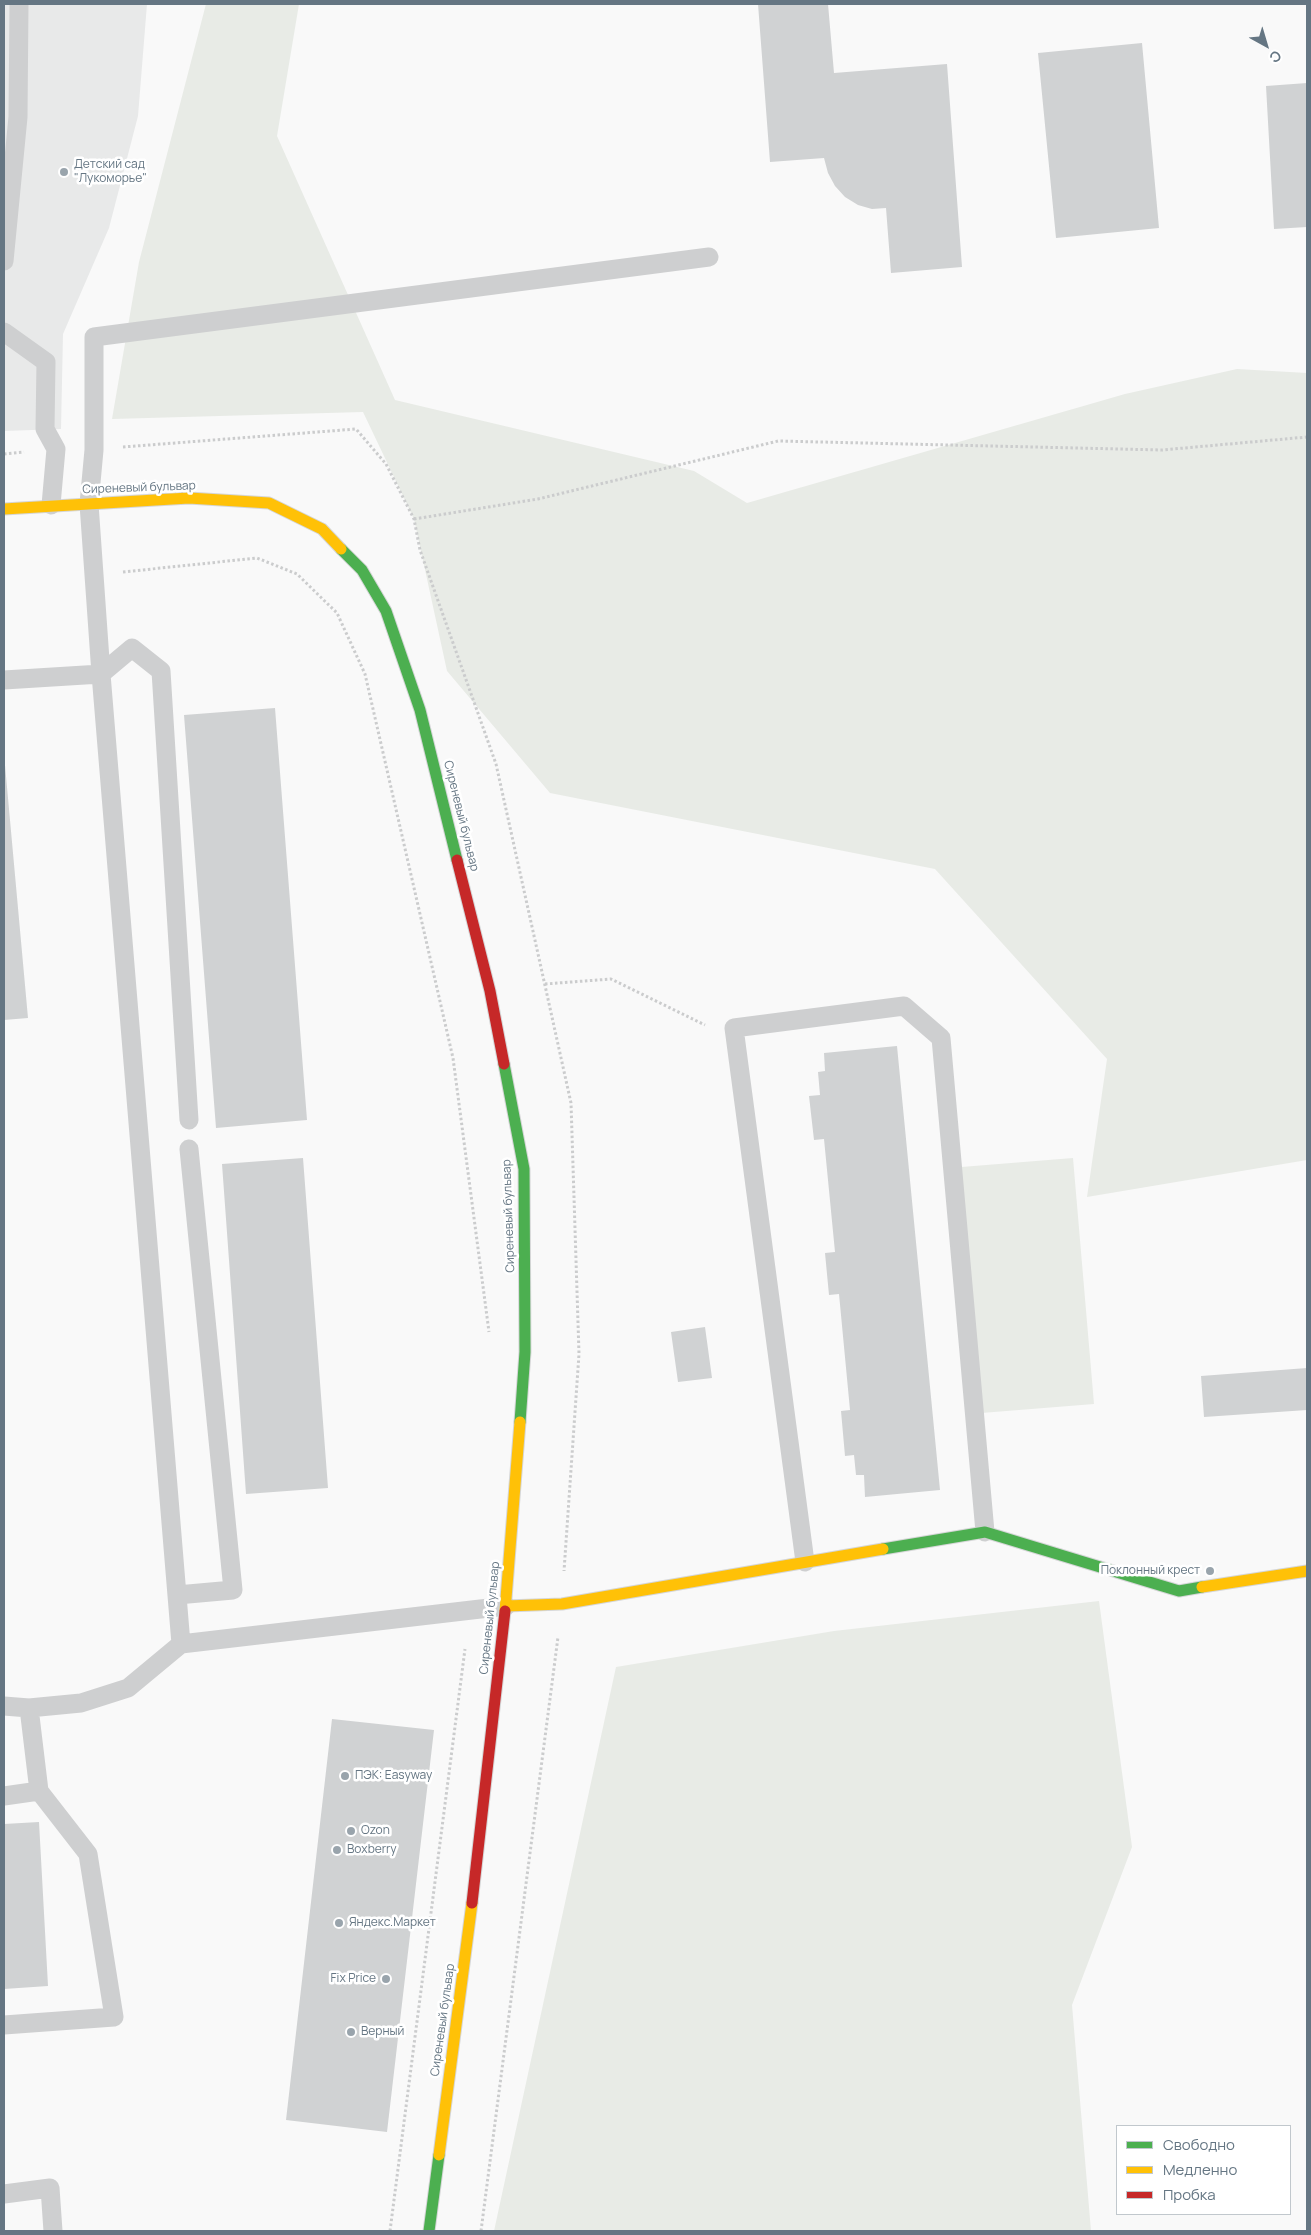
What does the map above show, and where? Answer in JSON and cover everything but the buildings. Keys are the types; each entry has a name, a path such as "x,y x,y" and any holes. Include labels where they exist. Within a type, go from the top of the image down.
{"street":[{"name":"Сиреневый бульвар","path":"4,509 190,498 269,504 322,529 362,570 386,611 425,730 490,991 524,1169 525,1352 506,1606 466,1952 429,2231"},
{"path":"506,1606 562,1604 985,1532 1180,1591 1307,1571"}],"lane":[{"path":"4,261 18,117 19,4"},
{"path":"181,1644 101,674 89,504 94,450 94,337 709,257"},
{"path":"4,332 46,362 45,429 56,449 50,505"},
{"path":"4,680 101,674 132,648 161,671 189,1120"},
{"path":"804,1562 734,1028 904,1006 941,1038 985,1532"},
{"path":"177,1595 233,1590 189,1149"},
{"path":"4,1706 29,1708 82,1703 128,1688 181,1644 506,1606"},
{"path":"4,2025 114,2018 88,1854 39,1791 29,1708"},
{"path":"4,1796 39,1791"},
{"path":"4,2194 50,2188 53,2231"}],"path":[{"path":"94,450 356,429 386,464 414,519 420,550 496,764 571,1102 578,1345 562,1604 481,2231"},
{"path":"414,519 538,499 778,441 1162,450 1307,437"},
{"path":"4,454 56,449"},
{"path":"94,575 257,558 297,574 337,613 365,674 453,1058 490,1336"},
{"path":"545,984 611,979 703,1025 734,1028"},
{"path":"390,2231 470,1611"}],"shaded area":[{"name":"Детский сад \"Лукоморье\"","path":"4,4 147,4 138,116 109,228 63,334 61,429 4,431"},
{"path":"206,4 299,4 277,136 395,400 694,471 747,503 1125,394 1237,369 1307,373 1307,1160 1087,1197 1107,1059 935,869 550,793 447,671 414,519 363,412 112,419 139,262"},
{"path":"1073,1158 1094,1404 969,1414 949,1168"},
{"path":"1099,1601 1132,1847 1072,2005 1091,2231 494,2231 616,1667 834,1631"}],"traffic: fast":[{"path":"341,549 362,570 386,611 420,710 457,860"},
{"path":"504,1064 524,1169 525,1352 520,1422"},
{"path":"883,1549 985,1532 1179,1591 1202,1587"},
{"path":"429,2231 439,2155"}],"traffic: slow":[{"path":"4,509 189,498 269,503 322,529 341,549"},
{"path":"505,1611 520,1422"},
{"path":"506,1606 562,1604 883,1549"},
{"path":"1202,1587 1307,1571"},
{"path":"439,2155 472,1903"}],"traffic: jam":[{"path":"457,860 490,991 504,1064"},
{"path":"472,1903 505,1611"}],"place":[{"name":"Детский сад \"Лукоморье\"","path":"64,172"},
{"name":"Поклонный крест","path":"1210,1571"},
{"name":"ПЭК: Easyway","path":"345,1776"},
{"name":"Ozon","path":"351,1831"},
{"name":"Boxberry","path":"337,1850"},
{"name":"Яндекс.Маркет","path":"339,1923"},
{"name":"Fix Price","path":"386,1979"},
{"name":"Верный","path":"351,2032"}]}
